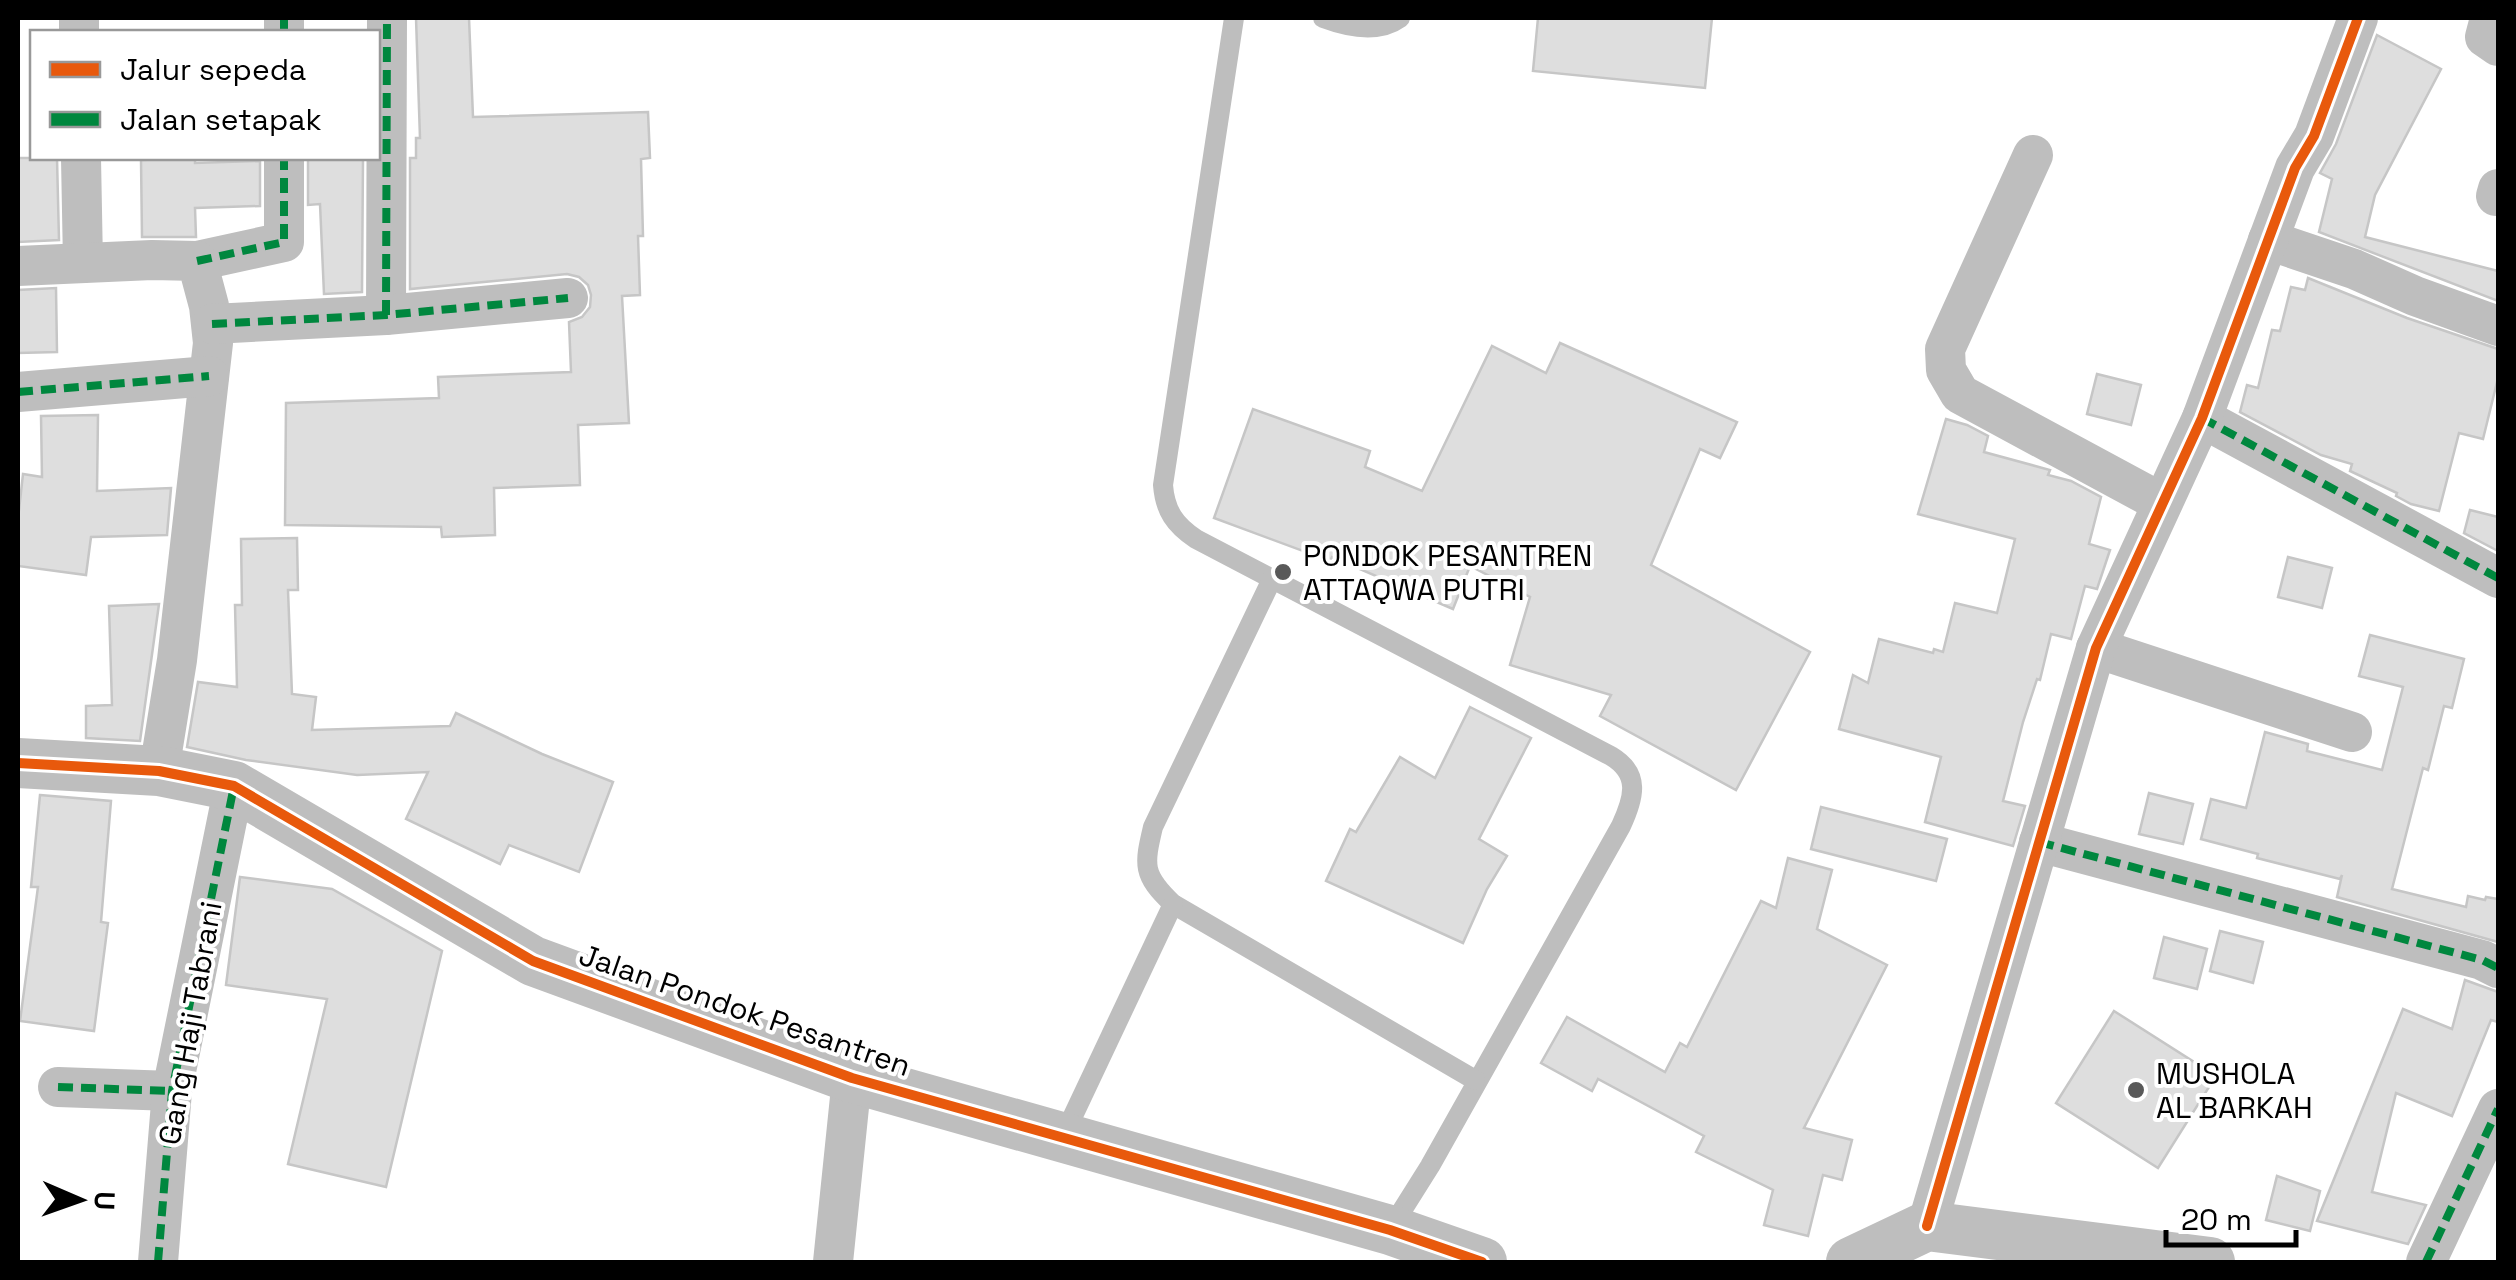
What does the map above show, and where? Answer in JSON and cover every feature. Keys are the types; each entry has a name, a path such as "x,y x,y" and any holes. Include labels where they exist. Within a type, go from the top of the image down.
{"street":[{"path":"386,315 388,18"},
{"path":"1927,1226 2096,648 2202,418 2295,168 2319,122 2358,18"},
{"path":"2490,18 2486,36 2498,46"},
{"path":"2033,155 1945,349 1950,383 1960,394 2162,504"},
{"path":"81,160 83,263"},
{"path":"18,266 198,262 284,242 284,160"},
{"path":"2268,240 2498,326"},
{"path":"159,771 177,660 211,353 198,262"},
{"path":"18,392 386,315 568,298"},
{"path":"2202,418 2498,578"},
{"path":"2096,648 2352,732"},
{"name":"Jalan Pondok Pesantren","path":"18,763 159,771 234,786 533,961 852,1078 1390,1230 1482,1262"},
{"name":"Gang Haji Tabrani","path":"158,1262 172,1090 234,786"},
{"path":"2039,842 2482,960 2498,968"},
{"path":"833,1262 852,1078"},
{"path":"58,1087 172,1090"},
{"path":"2426,1262 2498,1109"},
{"path":"1850,1262 1927,1226 2210,1262"}],"lane":[{"path":"1234,18 1163,485 1170,517 1182,530 1272,579 1610,756 1629,771 1634,796 1621,826 1430,1166 1390,1230"},
{"path":"1324,18 1344,26 1370,28 1400,18"},
{"path":"1272,579 1153,827 1144,862 1156,888 1173,904 1475,1080"},
{"path":"1062,1138 1090,1086 1173,904"}],"building":[{"path":"416,18 469,18 473,117 648,112 650,158 641,159 640,295 622,296 629,423 578,425 580,485 494,488 495,535 442,537 441,527 285,525 286,403 439,398 438,377 571,372 569,322 582,317 590,307 588,285 567,274 410,289 410,158 416,158 416,138 420,138"},
{"path":"1538,18 1712,18 1705,88 1533,71"},
{"path":"2377,35 2441,69 2375,195 2365,237 2498,271 2498,301 2319,232 2332,179 2320,173 2336,144"},
{"path":"18,158 57,160 59,240 18,242"},
{"path":"141,160 260,161 260,206 195,208 196,237 142,237"},
{"path":"308,160 363,160 362,292 324,294 320,204 308,205"},
{"path":"2308,278 2498,349 2498,378 2483,439 2459,433 2439,511 2411,504 2397,493 2350,471 2352,464 2321,455 2240,412 2247,385 2258,388 2272,330 2280,331 2291,287 2305,290"},
{"path":"56,288 57,352 18,353 18,290"},
{"path":"1560,343 1737,422 1720,458 1700,449 1651,565 1810,652 1736,790 1600,716 1611,695 1510,665 1530,597 1470,566 1453,609 1332,557 1330,561 1214,518 1253,409 1370,451 1365,467 1422,491 1492,346 1546,373"},
{"path":"2097,374 2141,385 2131,425 2087,414"},
{"path":"98,415 97,491 171,488 167,535 91,537 86,575 18,566 23,474 42,477 41,416"},
{"path":"1946,419 1988,436 1984,452 2050,470 2048,475 2071,481 2101,497 2089,544 2110,550 2097,589 2085,586 2071,639 2051,634 2003,801 2025,806 2013,846 1925,822 1941,757 1839,729 1853,675 1868,683 1879,639 1943,652 1955,603 1997,613 2015,539 1918,514"},
{"path":"2470,510 2498,517 2498,551 2464,533"},
{"path":"297,538 298,590 288,590 292,694 316,697 312,730 450,726 456,713 613,782 579,872 509,845 500,864 406,819 428,772 357,775 246,760 187,747 198,682 237,687 235,605 242,605 241,539"},
{"path":"2288,557 2332,568 2322,608 2278,597"},
{"path":"159,604 140,741 86,738 86,706 112,705 109,606"},
{"path":"2370,635 2464,659 2452,708 2444,706 2428,770 2423,768 2392,889 2466,907 2468,896 2498,899 2498,942 2337,897 2342,875 2340,879 2257,858 2258,854 2201,839 2211,799 2246,808 2265,732 2308,744 2307,751 2382,770 2403,687 2359,676"},
{"path":"1470,707 1531,738 1479,839 1507,856 1463,943 1326,881 1350,829 1356,832 1400,757 1435,778"},
{"path":"2149,793 2193,804 2183,844 2139,834"},
{"path":"40,795 111,801 101,922 108,923 94,1031 20,1021 38,887 31,887"},
{"path":"1821,807 1947,839 1936,881 1811,849"},
{"path":"1788,858 1832,870 1817,929 1887,965 1804,1128 1852,1140 1842,1180 1823,1175 1808,1236 1764,1225 1773,1190 1696,1152 1704,1136 1598,1079 1592,1091 1541,1063 1567,1017 1665,1072 1680,1043 1687,1047 1761,901 1776,908"},
{"path":"240,877 332,889 442,951 386,1187 288,1164 327,999 226,985"},
{"path":"2220,931 2263,942 2253,983 2210,971"},
{"path":"2164,937 2207,949 2197,989 2154,978"},
{"path":"2465,980 2498,992 2498,1022 2491,1020 2452,1116 2396,1093 2372,1192 2426,1205 2408,1244 2317,1221 2403,1009 2452,1029"},
{"name":"MUSHOLA AL BARKAH","path":"2114,1011 2216,1076 2158,1168 2056,1103"},
{"path":"2277,1176 2320,1191 2310,1231 2266,1220"}],"marked path":[{"path":"284,18 284,30"},
{"path":"386,315 387,18"},
{"path":"197,261 284,242 284,160"},
{"path":"212,324 386,315 568,298"},
{"path":"18,392 209,376"},
{"path":"2202,418 2498,578"},
{"path":"158,1262 172,1091 234,786"},
{"path":"2039,842 2482,960 2498,968"},
{"path":"58,1087 172,1091"},
{"path":"2426,1262 2498,1109"}],"cycle path":[{"path":"1927,1226 2096,648 2202,418 2295,168 2314,136 2358,18"},
{"path":"18,763 159,771 234,786 533,961 852,1078 1390,1230 1482,1262"}],"place":[{"name":"PONDOK PESANTREN ATTAQWA PUTRI","path":"1283,572"},
{"name":"MUSHOLA AL BARKAH","path":"2136,1090"}]}
